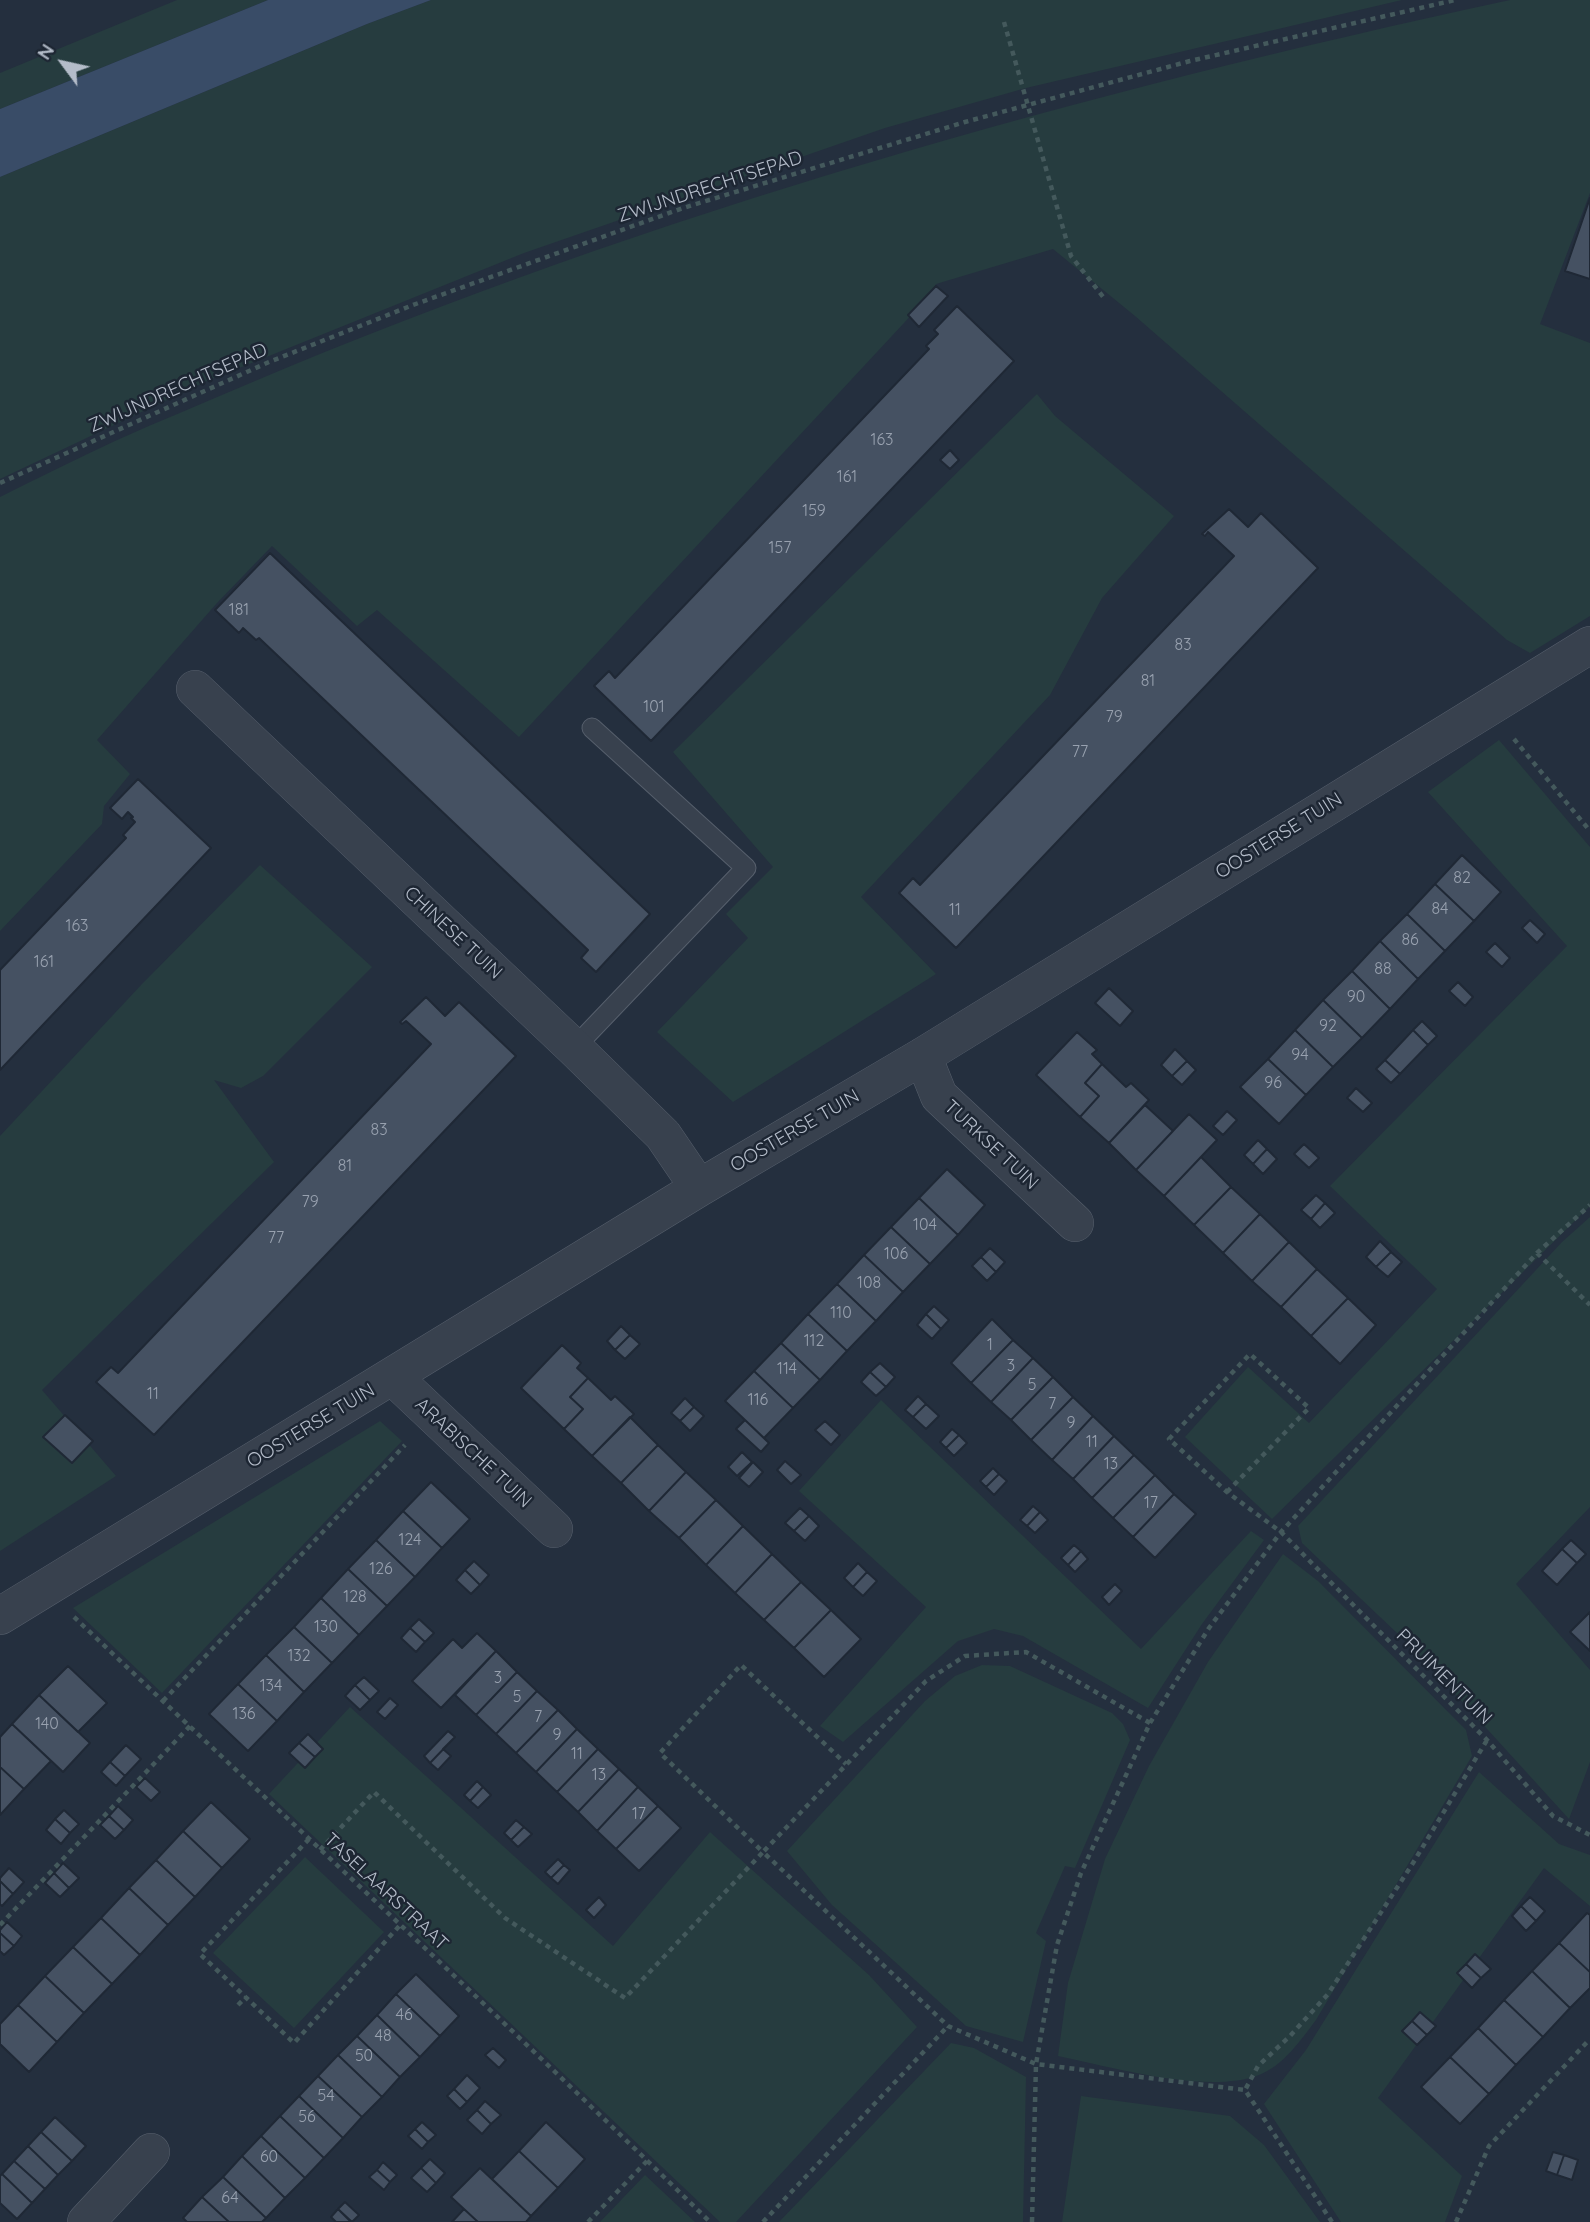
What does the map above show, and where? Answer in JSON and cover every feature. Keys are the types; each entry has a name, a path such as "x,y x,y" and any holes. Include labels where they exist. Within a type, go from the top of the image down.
{"street":[{"name":"OOSTERSE TUIN","path":"0,1616 699,1188 923,1056 1590,645"},
{"name":"CHINESE TUIN","path":"195,689 663,1135 699,1188"},
{"name":"TURKSE TUIN","path":"923,1056 939,1096 1075,1223"},
{"name":"ARABISCHE TUIN","path":"392,1376 554,1529"},
{"path":"86,2222 151,2152"}],"lane":[{"path":"574,1048 746,868 592,729"}],"path":[{"name":"ZWIJNDRECHTSEPAD","path":"0,483 269,362 426,301 683,208 965,122 1190,61 1455,0"},
{"path":"1004,22 1071,256 1104,298"},
{"path":"1511,693 1514,740 1590,831"},
{"path":"1032,2222 1036,2064 1057,1945 1081,1873 1150,1723 1209,1628 1281,1532 1537,1253 1590,1205"},
{"path":"1537,1253 1590,1305"},
{"path":"1227,1492 1309,1408 1250,1354 1169,1439 1227,1492 1281,1532"},
{"path":"163,1701 433,1415"},
{"name":"PRUIMENTUIN","path":"1281,1532 1487,1740 1553,1816 1590,1835"},
{"name":"TASELAARSTRAAT","path":"33,1595 66,1608 401,1924 710,2222"},
{"path":"320,1850 374,1792 505,1918 625,1998 926,1681 965,1656 1026,1652 1150,1723"},
{"path":"846,1764 741,1665 660,1754 948,2026 1036,2064 1245,2090 1332,2222"},
{"path":"696,1704 701,1709"},
{"path":"0,1925 190,1726"},
{"path":"1245,2090 1258,2066 1328,1994 1413,1863 1487,1740"},
{"path":"309,1839 200,1954 294,2042 401,1924"},
{"path":"238,2005 246,1997"},
{"path":"763,2222 948,2026"},
{"path":"1456,2222 1489,2146 1590,2039"},
{"path":"588,2222 647,2161"}],"green space":[{"path":"177,0 268,0 0,109 0,73"},
{"path":"431,0 1402,0 1026,88 885,128 524,253 207,381 0,479 0,177 367,24"},
{"path":"1510,0 1590,0 1590,193 1540,324 1590,343 1590,616 1530,653 1507,640 1135,316 1053,249 936,284 930,295 519,737 377,610 357,626 272,546 217,603 97,740 130,774 104,806 102,824 0,931 0,497 148,426 401,322 712,211 1028,117 1188,75"},
{"path":"1037,394 1055,416 1174,516 1102,598 1050,695 861,897 936,974 733,1102 657,1032 748,938 726,914 773,867 673,752"},
{"path":"1499,740 1590,847 1590,1206 1272,1519 1185,1437 1248,1367 1309,1423 1437,1289 1330,1186 1567,946 1428,792"},
{"path":"260,865 372,967 263,1076 241,1088 214,1080 274,1162 42,1390 116,1476 0,1551 0,1136 142,984"},
{"path":"1590,1217 1590,1507 1516,1584 1590,1670 1590,1762 1569,1819 1417,1652 1302,1543 1298,1526 1562,1242"},
{"path":"881,1400 1141,1649 1251,1531 1264,1540 1202,1624 1148,1708 1023,1636 994,1629 958,1641 843,1742 820,1726 926,1607 799,1491"},
{"path":"380,1421 402,1441 162,1693 73,1608"},
{"path":"1283,1554 1318,1581 1466,1730 1472,1756 1316,2020 1291,2052 1268,2071 1238,2080 1187,2081 1058,2056 1068,1983 1105,1859 1149,1766 1208,1662"},
{"path":"982,1665 1010,1666 1112,1713 1123,1724 1130,1740 1075,1868 1065,1866 1036,1933 1046,1941 1023,2042 966,2026 832,1905 787,1851 925,1701 955,1676"},
{"path":"350,1707 613,1946 710,1832 869,1975 917,2027 736,2222 720,2222 269,1794"},
{"path":"1479,1772 1559,1844 1590,1855 1590,1906 1544,1868 1378,2098 1462,2176 1445,2222 1341,2222 1264,2104 1306,2050"},
{"path":"305,1857 384,1932 294,2028 213,1953"},
{"path":"951,2043 974,2048 1026,2077 1023,2222 779,2222"},
{"path":"1081,2096 1230,2116 1264,2145 1320,2222 1062,2222"},
{"path":"645,2175 695,2222 600,2222"}],"water":[{"path":"268,0 431,0 367,24 0,177 0,109"}],"building":[{"path":"1590,198 1590,279 1565,271"},
{"path":"936,286 948,296 919,327 908,315"},
{"path":"957,306 1014,361 651,741 594,686 609,671 615,678 929,349 926,346 938,334 934,330"},
{"path":"950,450 959,460 950,469 940,460"},
{"path":"1229,509 1248,527 1261,513 1318,568 956,948 899,893 913,878 920,885 1234,556 1208,532 1205,536 1202,534"},
{"path":"270,553 650,914 596,972 581,958 588,950 259,638 256,640 243,628 239,633 215,610"},
{"path":"138,779 211,848 0,1070 0,970 126,838 123,835 135,822 131,818 133,817 128,812 122,819 110,808"},
{"path":"1462,855 1501,892 1474,921 1435,884"},
{"path":"1435,884 1474,921 1445,951 1407,914"},
{"path":"1407,914 1445,951 1418,979 1380,941"},
{"path":"1530,920 1545,934 1537,943 1522,928"},
{"path":"1380,941 1418,979 1390,1009 1352,971"},
{"path":"1495,943 1510,958 1502,967 1486,952"},
{"path":"1352,971 1390,1009 1362,1038 1323,1000"},
{"path":"1458,982 1473,997 1465,1006 1449,991"},
{"path":"1109,988 1133,1011 1120,1026 1095,1003"},
{"path":"426,997 445,1016 459,1002 516,1056 154,1435 96,1382 111,1367 118,1373 431,1044 406,1021 402,1024 400,1022"},
{"path":"1323,1000 1362,1038 1333,1067 1295,1030"},
{"path":"1422,1021 1437,1036 1428,1045 1413,1030"},
{"path":"1295,1030 1333,1067 1306,1095 1268,1059"},
{"path":"1413,1030 1428,1045 1400,1074 1385,1060"},
{"path":"1077,1032 1097,1050 1092,1054 1102,1064 1085,1083 1099,1096 1080,1117 1036,1075"},
{"path":"1175,1049 1187,1061 1172,1076 1161,1065"},
{"path":"1268,1059 1306,1095 1279,1124 1240,1087"},
{"path":"1385,1060 1400,1074 1391,1083 1376,1069"},
{"path":"1187,1061 1196,1070 1182,1085 1172,1076"},
{"path":"1102,1064 1126,1087 1131,1083 1149,1100 1109,1143 1080,1117 1099,1096 1085,1083"},
{"path":"1356,1088 1372,1103 1363,1112 1347,1098"},
{"path":"1145,1105 1173,1131 1136,1170 1109,1143"},
{"path":"1227,1111 1237,1120 1223,1135 1213,1126"},
{"path":"1189,1114 1217,1140 1164,1196 1136,1170"},
{"path":"1258,1140 1267,1149 1253,1164 1244,1155"},
{"path":"1304,1144 1319,1158 1309,1168 1294,1154"},
{"path":"1267,1149 1277,1159 1263,1174 1253,1164"},
{"path":"1201,1157 1231,1187 1194,1225 1164,1196"},
{"path":"947,1169 985,1205 958,1235 919,1198"},
{"path":"1231,1187 1260,1214 1223,1253 1194,1225"},
{"path":"1316,1195 1325,1203 1311,1219 1301,1210"},
{"path":"919,1198 958,1235 930,1264 891,1227"},
{"path":"1325,1203 1335,1213 1320,1228 1311,1219"},
{"path":"1260,1214 1289,1242 1252,1281 1223,1253"},
{"path":"891,1227 930,1264 903,1292 864,1255"},
{"path":"1380,1241 1391,1252 1376,1267 1366,1257"},
{"path":"1289,1242 1317,1269 1281,1307 1252,1281"},
{"path":"990,1248 1005,1262 996,1272 981,1257"},
{"path":"1391,1252 1402,1262 1388,1277 1376,1267"},
{"path":"864,1255 903,1292 876,1321 837,1284"},
{"path":"981,1257 996,1272 987,1281 972,1266"},
{"path":"1317,1269 1348,1298 1311,1336 1281,1307"},
{"path":"837,1284 876,1321 847,1351 808,1314"},
{"path":"1348,1298 1376,1325 1340,1364 1311,1336"},
{"path":"934,1306 949,1320 941,1329 926,1314"},
{"path":"808,1314 847,1351 820,1380 781,1343"},
{"path":"926,1314 941,1329 932,1339 917,1325"},
{"path":"992,1319 1013,1340 971,1383 951,1363"},
{"path":"621,1326 630,1335 615,1350 607,1341"},
{"path":"630,1335 640,1344 625,1359 615,1350"},
{"path":"1013,1340 1033,1358 991,1402 971,1383"},
{"path":"781,1343 820,1380 793,1408 754,1371"},
{"path":"562,1345 581,1363 577,1368 588,1378 570,1397 583,1409 564,1429 521,1388"},
{"path":"1033,1358 1053,1377 1011,1420 991,1402"},
{"path":"880,1363 895,1377 886,1387 870,1372"},
{"path":"754,1371 793,1408 764,1438 725,1401"},
{"path":"870,1372 886,1387 876,1396 861,1382"},
{"path":"1053,1377 1073,1397 1031,1440 1011,1420"},
{"path":"588,1378 611,1400 615,1396 634,1414 592,1456 564,1429 583,1409 570,1397"},
{"path":"918,1396 926,1404 913,1417 905,1410"},
{"path":"1073,1397 1093,1416 1052,1460 1031,1440"},
{"path":"685,1398 694,1407 680,1421 671,1413"},
{"path":"926,1404 939,1416 926,1429 913,1417"},
{"path":"694,1407 704,1416 690,1431 680,1421"},
{"path":"65,1415 93,1441 72,1463 43,1437"},
{"path":"1093,1416 1114,1436 1073,1479 1052,1460"},
{"path":"630,1417 658,1445 621,1483 592,1456"},
{"path":"745,1420 769,1443 761,1452 736,1429"},
{"path":"825,1421 840,1435 831,1445 815,1430"},
{"path":"952,1429 959,1435 946,1448 940,1442"},
{"path":"959,1435 967,1443 954,1456 946,1448"},
{"path":"1114,1436 1134,1455 1092,1498 1073,1479"},
{"path":"658,1445 686,1472 649,1511 621,1483"},
{"path":"742,1452 752,1462 737,1476 728,1467"},
{"path":"1134,1455 1155,1475 1113,1518 1092,1498"},
{"path":"785,1461 801,1475 791,1484 777,1470"},
{"path":"753,1462 763,1472 749,1487 739,1478"},
{"path":"993,1468 999,1474 986,1487 980,1481"},
{"path":"686,1472 716,1500 679,1538 649,1511"},
{"path":"999,1474 1007,1481 994,1495 986,1487"},
{"path":"1155,1475 1174,1494 1133,1537 1113,1518"},
{"path":"431,1482 470,1519 442,1548 403,1511"},
{"path":"1174,1494 1196,1514 1155,1558 1133,1537"},
{"path":"716,1500 743,1526 706,1565 679,1538"},
{"path":"1033,1506 1040,1512 1027,1526 1020,1520"},
{"path":"800,1508 809,1516 794,1531 785,1523"},
{"path":"403,1511 442,1548 415,1577 376,1540"},
{"path":"1040,1512 1048,1520 1035,1533 1027,1526"},
{"path":"809,1516 819,1526 805,1541 794,1531"},
{"path":"743,1526 772,1554 735,1593 706,1565"},
{"path":"376,1540 415,1577 387,1606 348,1569"},
{"path":"1571,1540 1586,1554 1577,1563 1562,1549"},
{"path":"1074,1545 1081,1551 1068,1565 1061,1558"},
{"path":"1562,1549 1577,1563 1557,1585 1542,1571"},
{"path":"1081,1551 1088,1559 1075,1572 1068,1565"},
{"path":"772,1554 801,1582 764,1620 735,1593"},
{"path":"474,1561 489,1575 480,1585 465,1570"},
{"path":"858,1563 867,1572 853,1587 844,1578"},
{"path":"348,1569 387,1606 359,1635 321,1598"},
{"path":"465,1570 480,1585 471,1594 456,1580"},
{"path":"867,1572 877,1581 863,1596 853,1587"},
{"path":"801,1582 831,1610 794,1648 764,1620"},
{"path":"1115,1584 1122,1591 1109,1605 1102,1597"},
{"path":"321,1598 359,1635 332,1663 294,1627"},
{"path":"831,1610 861,1639 824,1677 794,1648"},
{"path":"1590,1612 1590,1651 1570,1632"},
{"path":"419,1619 434,1633 425,1642 410,1628"},
{"path":"294,1627 332,1663 304,1692 266,1655"},
{"path":"410,1628 425,1642 416,1652 401,1638"},
{"path":"477,1633 496,1651 441,1708 412,1681 453,1639 462,1648"},
{"path":"496,1651 517,1672 476,1715 455,1695"},
{"path":"266,1655 304,1692 277,1721 238,1684"},
{"path":"68,1666 107,1703 78,1732 39,1695"},
{"path":"517,1672 537,1691 496,1734 476,1715"},
{"path":"364,1677 379,1691 370,1700 355,1685"},
{"path":"238,1684 277,1721 248,1751 209,1714"},
{"path":"355,1685 370,1700 360,1710 345,1696"},
{"path":"537,1691 558,1710 516,1753 496,1734"},
{"path":"39,1695 90,1743 63,1772 12,1724"},
{"path":"390,1698 398,1705 385,1719 377,1712"},
{"path":"558,1710 577,1729 536,1772 516,1753"},
{"path":"12,1724 51,1761 24,1789 0,1767 0,1737"},
{"path":"577,1729 598,1749 557,1792 536,1772"},
{"path":"448,1731 455,1737 430,1763 424,1756"},
{"path":"308,1734 323,1749 315,1757 299,1743"},
{"path":"299,1743 315,1757 305,1768 289,1753"},
{"path":"126,1745 141,1759 125,1776 110,1762"},
{"path":"443,1749 451,1756 438,1770 430,1763"},
{"path":"598,1749 619,1769 578,1812 557,1792"},
{"path":"110,1762 125,1776 116,1786 101,1772"},
{"path":"0,1767 24,1789 0,1815"},
{"path":"619,1769 638,1787 597,1831 578,1812"},
{"path":"145,1778 160,1792 151,1801 136,1787"},
{"path":"477,1781 483,1787 470,1801 464,1795"},
{"path":"483,1787 491,1795 478,1808 470,1801"},
{"path":"638,1787 658,1806 616,1849 597,1831"},
{"path":"211,1802 250,1839 222,1868 183,1831"},
{"path":"118,1806 133,1820 124,1830 109,1816"},
{"path":"658,1806 681,1828 639,1871 616,1849"},
{"path":"64,1810 79,1824 70,1833 55,1819"},
{"path":"109,1816 124,1830 115,1839 100,1825"},
{"path":"55,1819 70,1833 61,1844 46,1830"},
{"path":"516,1820 524,1827 511,1840 504,1833"},
{"path":"524,1827 532,1834 518,1847 511,1840"},
{"path":"183,1831 222,1868 195,1897 156,1860"},
{"path":"558,1859 564,1865 551,1878 545,1872"},
{"path":"156,1860 195,1897 168,1925 129,1888"},
{"path":"63,1863 79,1878 69,1888 54,1873"},
{"path":"564,1865 570,1870 558,1884 551,1878"},
{"path":"9,1868 24,1882 13,1894 0,1881"},
{"path":"54,1873 69,1888 60,1897 45,1883"},
{"path":"0,1881 13,1894 2,1906 0,1904"},
{"path":"129,1888 168,1925 140,1955 101,1918"},
{"path":"599,1897 606,1905 594,1918 586,1910"},
{"path":"1530,1897 1545,1911 1536,1921 1521,1906"},
{"path":"1521,1906 1536,1921 1526,1931 1512,1916"},
{"path":"1587,1913 1590,1915 1590,1972 1559,1943"},
{"path":"101,1918 140,1955 112,1984 73,1947"},
{"path":"7,1922 22,1936 14,1946 0,1933"},
{"path":"0,1933 14,1946 4,1955 0,1951"},
{"path":"1559,1943 1590,1972 1590,1988 1570,2008 1532,1971"},
{"path":"73,1947 112,1984 84,2013 45,1976"},
{"path":"1475,1954 1491,1969 1481,1978 1466,1964"},
{"path":"1466,1964 1481,1978 1472,1988 1457,1973"},
{"path":"1532,1971 1570,2008 1543,2037 1504,2000"},
{"path":"416,1974 459,2016 440,2036 396,1994"},
{"path":"45,1976 84,2013 57,2042 18,2005"},
{"path":"396,1994 440,2036 420,2057 377,2015"},
{"path":"1504,2000 1543,2037 1516,2065 1478,2028"},
{"path":"18,2005 57,2042 29,2072 0,2044 0,2024"},
{"path":"1420,2012 1436,2026 1427,2035 1412,2021"},
{"path":"377,2015 420,2057 400,2077 357,2036"},
{"path":"1412,2021 1427,2035 1417,2045 1402,2031"},
{"path":"1478,2028 1516,2065 1489,2094 1450,2057"},
{"path":"357,2036 400,2077 382,2097 338,2055"},
{"path":"493,2048 506,2060 499,2068 485,2055"},
{"path":"338,2055 382,2097 362,2117 318,2076"},
{"path":"1450,2057 1489,2094 1460,2124 1421,2087"},
{"path":"467,2075 480,2088 467,2102 454,2089"},
{"path":"318,2076 362,2117 343,2138 299,2096"},
{"path":"454,2089 467,2102 460,2109 447,2096"},
{"path":"299,2096 343,2138 324,2158 280,2116"},
{"path":"485,2101 501,2115 491,2124 477,2110"},
{"path":"477,2110 491,2124 482,2134 467,2120"},
{"path":"280,2116 324,2158 305,2178 261,2136"},
{"path":"55,2117 86,2146 72,2161 41,2132"},
{"path":"422,2122 436,2135 428,2142 415,2129"},
{"path":"546,2122 585,2159 558,2188 519,2151"},
{"path":"415,2129 428,2142 422,2149 408,2136"},
{"path":"41,2132 72,2161 58,2175 28,2146"},
{"path":"261,2136 305,2178 285,2198 242,2156"},
{"path":"28,2146 58,2175 45,2189 14,2161"},
{"path":"519,2151 558,2188 531,2216 492,2179"},
{"path":"1553,2152 1564,2155 1557,2175 1546,2171"},
{"path":"1564,2155 1578,2160 1572,2180 1557,2175"},
{"path":"242,2156 285,2198 266,2218 223,2177"},
{"path":"430,2159 445,2173 436,2183 421,2168"},
{"path":"14,2161 45,2189 32,2203 2,2174"},
{"path":"383,2162 397,2175 390,2182 377,2170"},
{"path":"421,2168 436,2183 427,2192 411,2178"},
{"path":"480,2168 531,2216 526,2222 478,2222 451,2197"},
{"path":"377,2170 390,2182 384,2190 369,2177"},
{"path":"2,2174 32,2203 17,2219 0,2203"},
{"path":"223,2177 266,2218 262,2222 229,2222 202,2197"},
{"path":"202,2197 229,2222 187,2222 183,2218"},
{"path":"345,2202 359,2215 352,2222 338,2209"},
{"path":"338,2209 351,2222 336,2222 331,2217"},
{"path":"464,2209 478,2222 452,2222"}]}
